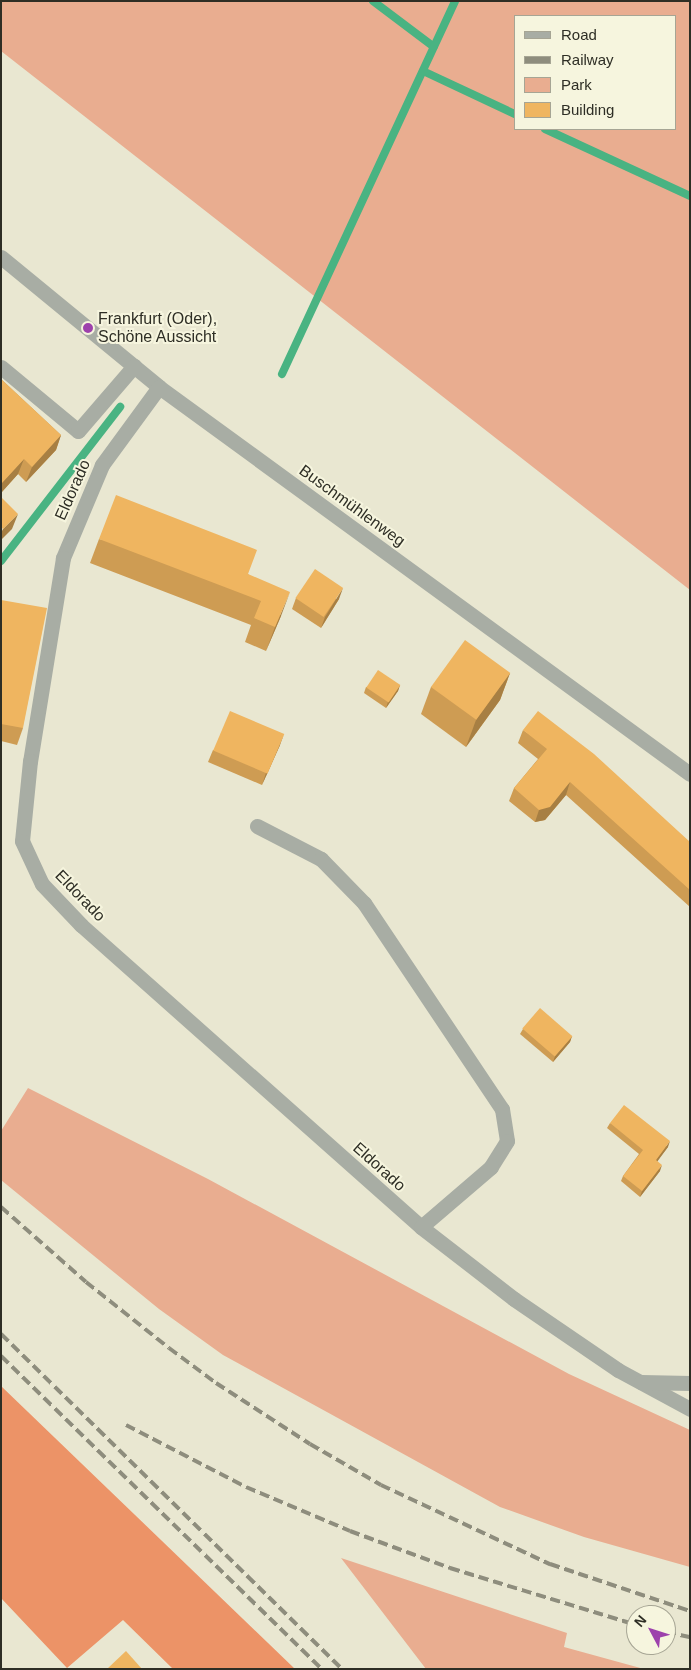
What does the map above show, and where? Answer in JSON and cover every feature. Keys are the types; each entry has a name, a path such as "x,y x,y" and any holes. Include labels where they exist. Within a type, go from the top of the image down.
{"street":[{"name":"Buschmühlenweg","path":"1,257 159,387 690,774"},
{"path":"1,367 78,431 134,366"},
{"name":"Eldorado","path":"159,387 102,465 63,558 30,761 22,841 42,884 81,925 421,1227 514,1299 640,1382 690,1409"},
{"path":"257,826 321,859 364,903 502,1109 507,1141 492,1167 421,1227"},
{"path":"640,1382 690,1382"}],"green space":[{"path":"1,1 690,1 690,590 1,51"},
{"path":"28,1088 208,1179 569,1374 690,1430 690,1567 584,1537 500,1507 223,1355 159,1309 1,1180 1,1131"},
{"path":"341,1558 567,1633 564,1647 644,1669 426,1669"}],"shaded area":[{"path":"1,1386 295,1669 173,1669 123,1620 67,1668 1,1598"}],"building":[{"path":"1,379 61,435 32,467 24,459 1,484"},
{"path":"116,495 257,550 248,574 290,592 275,627 254,618 261,601 99,539"},
{"path":"1,497 18,514 3,529 1,527"},
{"path":"315,569 343,588 324,617 295,598"},
{"path":"1,600 47,608 23,728 1,724"},
{"path":"465,640 510,673 476,720 431,687"},
{"path":"378,670 400,685 389,703 366,687"},
{"path":"230,711 284,734 268,774 213,751"},
{"path":"538,711 594,754 690,842 690,890 570,782 550,807 539,810 514,788 547,749 523,730"},
{"path":"540,1008 572,1036 555,1057 522,1028"},
{"path":"624,1105 670,1141 656,1160 662,1165 642,1191 623,1176 643,1150 610,1123"},
{"path":"126,1651 142,1669 107,1669"}],"waterway":[{"path":"373,1 434,47"},
{"path":"282,374 455,1"},
{"path":"423,71 514,114"},
{"path":"547,130 690,196"},
{"path":"1,561 120,407"}],"railway":[{"path":"1,1207 86,1282 169,1348 216,1383 310,1444 381,1485 550,1564 690,1611"},
{"path":"1,1334 342,1669"},
{"path":"1,1356 322,1669"},
{"path":"126,1425 246,1487 350,1531 450,1568 626,1622"},
{"path":"676,1634 690,1637"}],"place":[{"name":"Frankfurt (Oder), Schöne Aussicht","path":"88,328"}]}
